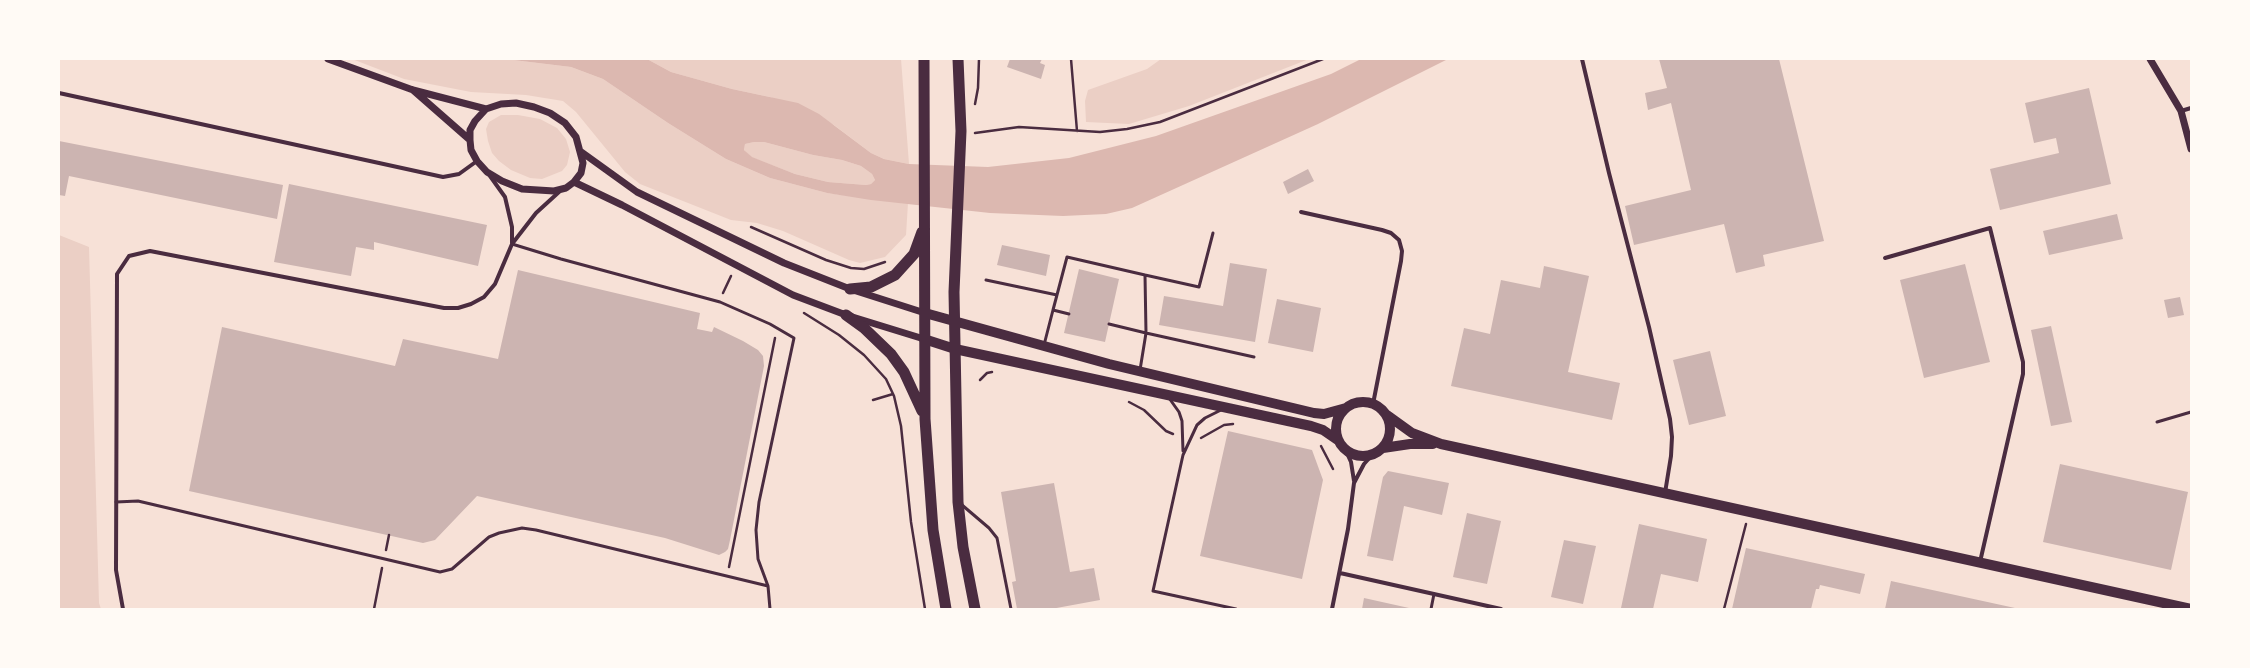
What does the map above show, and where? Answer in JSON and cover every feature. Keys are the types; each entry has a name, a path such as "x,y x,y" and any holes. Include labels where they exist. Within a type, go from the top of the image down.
{"highway":[{"path":"924,59 924,419 933,530 946,609"},
{"path":"958,59 961,131 956,230 954,321 958,502 963,547 975,609"},
{"path":"850,289 871,287 895,275 914,254 925,222"},
{"path":"846,315 864,328 891,354 904,372 924,419"},
{"path":"942,609 943,594"}],"main road":[{"path":"925,312 1140,372 1314,413 1324,414 1359,403 1373,404 1412,433 1440,444 2191,609"},
{"path":"924,339 955,349 1311,426 1323,430 1339,441 1346,451 1359,456 1372,455 1383,448 1410,444 1440,444"},
{"path":"1339,441 1336,424 1346,408"},
{"path":"1383,448 1390,433 1387,415"}],"street":[{"path":"328,59 413,90 486,109"},
{"path":"1582,59 1607,165 1649,327 1670,419 1672,437 1671,456 1665,493"},
{"path":"2150,59 2181,111 2191,149"},
{"path":"413,90 470,140"},
{"path":"59,93 443,177 459,174 477,161"},
{"path":"123,609 116,570 117,274 129,256 150,251 444,308 458,308 471,304 484,297 495,284 512,244 536,213 562,189 574,182 581,173 583,163 576,137 568,128 550,113 516,103 501,104 486,109 475,121 470,130 471,150 477,161 505,197 512,227 512,244"},
{"path":"2181,111 2191,108"},
{"path":"580,151 637,192 784,263 850,289 925,312"},
{"path":"487,172 522,189 538,191 562,189"},
{"path":"574,182 629,208 793,295 846,315 924,339"},
{"path":"1301,212 1382,230 1391,233 1398,240 1402,251 1401,262 1373,404"},
{"path":"1885,258 1990,228 2023,362 2023,374 1980,562"},
{"path":"1332,609 1340,573 1354,483 1351,462 1346,451"},
{"path":"1354,483 1364,464 1372,455"},
{"path":"1340,573 1501,609"}],"lane":[{"path":"1044,345 1067,257 1199,287 1213,233"},
{"path":"512,244 568,261 720,302 777,328 794,338 759,502 756,530 758,554 768,586 770,609"},
{"path":"1140,372 1146,333 1145,275"},
{"path":"986,280 1057,295"},
{"path":"1053,310 1069,314"},
{"path":"1109,324 1254,357"},
{"path":"1164,393 1176,407 1182,421 1183,454"},
{"path":"1229,408 1215,412 1197,425 1183,454 1153,591 1236,609"},
{"path":"2156,422 2191,412"},
{"path":"116,502 138,501 440,572 452,569 489,537 499,533 522,528 768,586"},
{"path":"958,502 989,528 997,538 1011,609"},
{"path":"1431,609 1434,594"}],"path":[{"path":"1071,59 1077,131"},
{"path":"973,133 1019,127 1077,131 1127,129 1160,122 1323,59"},
{"path":"751,227 826,260 852,268 864,269 889,260"},
{"path":"720,302 732,272"},
{"path":"798,309 839,335 864,355 886,379 893,394 901,426 913,538 925,609"},
{"path":"727,576 777,328"},
{"path":"980,380 987,373"},
{"path":"873,400 893,394"},
{"path":"1724,609 1750,512"},
{"path":"374,609 389,535"}],"shaded area":[{"path":"352,59 505,59 571,67 603,79 668,123 726,159 770,178 827,193 908,203 906,235 885,257 860,263 849,260 783,231 757,223 731,220 640,184 625,172 576,112 563,101 526,95 471,92 404,79"},
{"path":"505,59 647,59 671,72 732,89 798,103 819,114 871,153 884,159 909,164 988,167 1069,158 1156,136 1331,74 1361,59 1448,59 1318,124 1132,208 1106,214 1063,216 990,213 871,200 827,193 770,178 726,159 668,123 603,79 571,67","holes":["764,142 813,155 842,160 861,166 872,174 875,180 871,184 866,185 828,182 795,174 752,157 744,150 745,144"]},
{"path":"647,59 901,59 909,164 884,159 871,153 834,125 770,97 732,89 671,72"},
{"path":"1161,59 1309,59 1189,106 1129,124 1086,122 1085,101 1088,90 1147,69"},
{"path":"501,115 518,115 540,119 557,128 566,139 570,152 567,165 562,171 542,179 530,178 511,170 499,161 492,153 486,129 489,122"},
{"path":"764,142 813,155 842,160 861,166 872,174 875,180 871,184 866,185 828,182 795,174 751,157 744,150 745,144"},
{"path":"59,235 89,247 99,603 101,609 59,609"}],"building":[{"path":"1010,59 1042,59 1040,63 1045,65 1041,79 1007,67"},
{"path":"1659,59 1779,59 1824,241 1763,255 1765,266 1736,273 1724,224 1634,245 1625,206 1691,190 1671,103 1648,110 1645,93 1667,88"},
{"path":"2089,88 2111,184 2000,210 1990,169 2059,153 2056,138 2034,143 2025,103"},
{"path":"59,141 283,185 277,219 69,176 65,196 59,195"},
{"path":"1308,169 1314,181 1288,194 1283,182"},
{"path":"289,184 487,225 478,266 374,242 374,250 356,247 351,276 274,262"},
{"path":"2117,214 2123,239 2049,255 2043,231"},
{"path":"1002,245 1050,255 1046,276 997,265"},
{"path":"1230,263 1267,269 1255,342 1159,325 1164,296 1223,306"},
{"path":"1965,264 1990,362 1924,378 1900,280"},
{"path":"1544,266 1589,276 1568,372 1620,383 1612,420 1451,386 1464,328 1490,334 1501,280 1540,288"},
{"path":"1079,269 1119,279 1105,342 1064,333"},
{"path":"518,270 700,313 697,329 712,332 714,327 743,341 758,350 763,356 764,366 730,540 728,549 725,552 719,555 665,538 477,496 435,540 423,543 189,491 222,327 395,366 403,339 498,359"},
{"path":"2180,297 2184,315 2168,318 2164,300"},
{"path":"1277,299 1321,308 1313,352 1268,343"},
{"path":"2051,326 2072,422 2051,426 2031,330"},
{"path":"1710,351 1726,416 1689,425 1673,360"},
{"path":"1228,431 1312,450 1323,480 1302,579 1200,556"},
{"path":"2060,464 2188,492 2171,570 2043,542"},
{"path":"1388,471 1449,483 1442,515 1404,506 1393,561 1367,556 1383,477"},
{"path":"1054,483 1070,572 1094,568 1100,600 1051,609 1017,609 1012,582 1016,581 1001,492"},
{"path":"1467,513 1501,521 1487,584 1453,577"},
{"path":"1639,524 1707,539 1698,582 1661,574 1653,609 1621,608"},
{"path":"1564,540 1596,546 1583,604 1551,597"},
{"path":"1746,548 1865,574 1860,594 1820,585 1819,589 1816,589 1811,609 1732,609"},
{"path":"1891,581 2015,608 1885,609"},
{"path":"1364,598 1409,608 1409,609 1362,609"}]}
